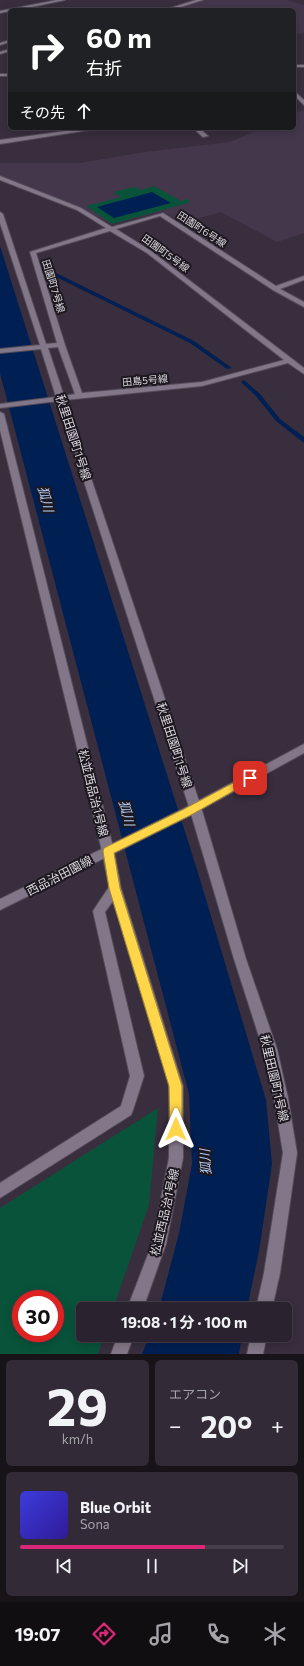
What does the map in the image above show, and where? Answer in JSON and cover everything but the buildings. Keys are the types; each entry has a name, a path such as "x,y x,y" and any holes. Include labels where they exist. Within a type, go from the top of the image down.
{"street":[{"path":"21,8 63,0"},
{"path":"173,8 201,0"},
{"path":"296,95 304,103"},
{"path":"0,142 41,134 80,130"},
{"path":"198,130 205,136"},
{"name":"田園町5号線","path":"0,178 79,209 149,252 304,372"},
{"name":"秋里田園町1号線","path":"0,214 40,347 58,398 270,1049 282,1098 290,1153 272,1273 266,1302"},
{"name":"田園町6号線","path":"111,228 161,214 275,289 304,305"},
{"name":"田園町7号線","path":"61,345 33,252 111,228"},
{"path":"275,289 304,278"},
{"path":"0,351 61,345 80,396"},
{"name":"田島5号線","path":"2,409 58,398 202,384 289,361"},
{"name":"松並西品治1号線","path":"2,409 113,849 115,888 176,1086 176,1158 159,1244 138,1302"},
{"path":"191,810 304,748"},
{"name":"西品治田園線","path":"0,905 191,810"},
{"path":"0,1191 126,1110 138,1076 99,911 115,888"},
{"path":"119,1354 123,1342"},
{"path":"255,1354 258,1342"}],"shaded area":[{"path":"206,0 287,0 304,5 304,33 296,34 296,8 179,8"},
{"path":"304,110 304,233 277,242 221,212 182,223 163,211 112,224 78,207 0,175 0,163 80,163 145,152 230,142 258,130 296,130 296,112"}],"green space":[{"path":"154,186 181,201 187,199 191,202 112,224 86,206 121,197 113,192 134,187 141,190"},
{"path":"158,1108 149,1205 115,1302 76,1302 76,1342 102,1342 98,1354 0,1354 0,1208"}],"water":[{"path":"152,192 171,203 114,218 97,207"},
{"name":"狐川","path":"0,246 198,873 266,1100 272,1164 259,1251 248,1302 161,1302 179,1233 192,1164 189,1094 0,373"},
{"path":"147,1342 241,1342 239,1354 142,1354"}],"waterway":[{"path":"46,270 192,342 229,368"},
{"path":"244,382 258,395 278,420 304,441"}],"route":[{"path":"176,1129 176,1086 115,888 108,851 187,812 250,778"}]}
